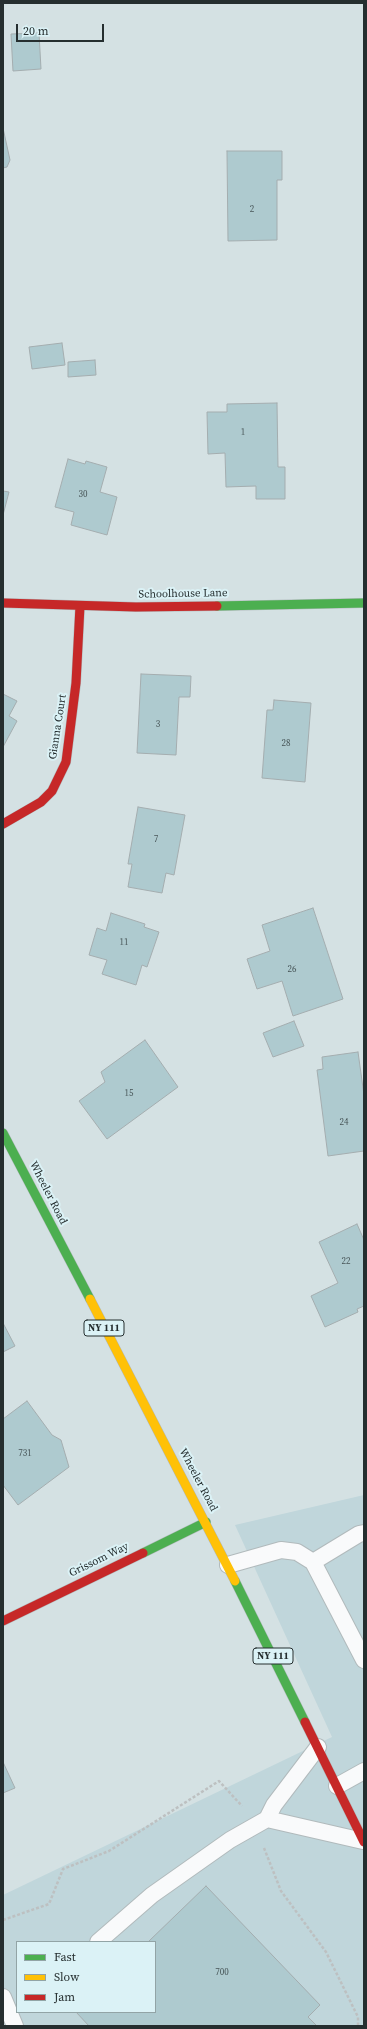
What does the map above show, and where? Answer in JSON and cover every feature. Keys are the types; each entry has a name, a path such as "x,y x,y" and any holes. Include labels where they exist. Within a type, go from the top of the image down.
{"street":[{"name":"Schoolhouse Lane","path":"3,603 136,607 364,603"},
{"name":"Gianna Court","path":"3,824 41,802 52,791 66,762 76,683 80,606"},
{"name":"Wheeler Road","path":"3,1133 228,1565 364,1842"},
{"name":"Grissom Way","path":"3,1620 206,1522"}],"lane":[{"path":"313,1562 359,1534 364,1533"},
{"path":"228,1565 281,1550 297,1552 313,1562 364,1660"},
{"path":"99,1941 152,1896 230,1840 267,1819 274,1805 318,1747"},
{"path":"337,1786 364,1771"},
{"path":"267,1819 364,1842"},
{"path":"9,2000 16,2026"}],"path":[{"path":"3,1920 49,1904 62,1869 109,1851 219,1781 243,1808"},
{"path":"262,1845 281,1891 326,1952 358,2017 358,2026"}],"shaded area":[{"path":"364,1495 364,2026 3,2026 3,1895 332,1737 235,1525"}],"building":[{"path":"39,33 41,69 13,71 11,34"},
{"path":"3,128 10,160 7,167 3,168"},
{"path":"227,151 282,151 282,180 277,180 277,240 228,241"},
{"path":"62,343 65,365 32,369 29,347"},
{"path":"95,360 96,375 68,377 68,362"},
{"path":"277,403 278,467 285,467 285,499 256,499 256,486 226,487 225,453 208,454 207,412 227,412 227,404"},
{"path":"68,459 85,464 86,461 107,467 100,492 117,497 107,535 71,525 74,512 55,507"},
{"path":"3,491 9,492 3,515"},
{"path":"141,674 191,676 190,697 179,697 176,755 137,753"},
{"path":"3,694 17,701 9,716 17,721 3,747"},
{"path":"274,700 311,703 305,782 262,778 267,710 273,710"},
{"path":"138,807 185,815 174,875 166,873 162,893 128,887 132,864 128,864"},
{"path":"313,908 343,999 293,1016 282,981 257,989 247,959 270,951 262,925"},
{"path":"111,913 145,924 144,927 159,932 147,967 142,965 136,985 102,974 107,960 89,955 97,928 106,931"},
{"path":"294,1021 304,1046 273,1057 263,1033"},
{"path":"145,1040 178,1087 107,1139 79,1101 105,1082 101,1072"},
{"path":"358,1052 364,1095 364,1151 328,1156 317,1070 323,1069 322,1057"},
{"path":"357,1224 364,1240 364,1306 357,1309 358,1312 325,1327 311,1296 338,1283 319,1242"},
{"path":"3,1323 15,1346 3,1352"},
{"path":"27,1401 52,1435 61,1440 69,1467 18,1505 3,1485 3,1419"},
{"path":"3,1762 15,1788 3,1793"},
{"path":"206,1886 320,2005 308,2017 317,2026 89,2026 77,2013 156,2013 156,1941 149,1941"}],"traffic: fast":[{"path":"217,606 364,603"},
{"path":"3,1133 90,1299"},
{"path":"143,1553 206,1522"},
{"path":"235,1581 305,1722"}],"traffic: slow":[{"path":"90,1299 235,1581"}],"traffic: jam":[{"path":"3,603 136,607 217,606"},
{"path":"3,824 41,802 52,791 66,762 76,683 80,606"},
{"path":"3,1621 143,1553"},
{"path":"305,1722 364,1842"}]}
